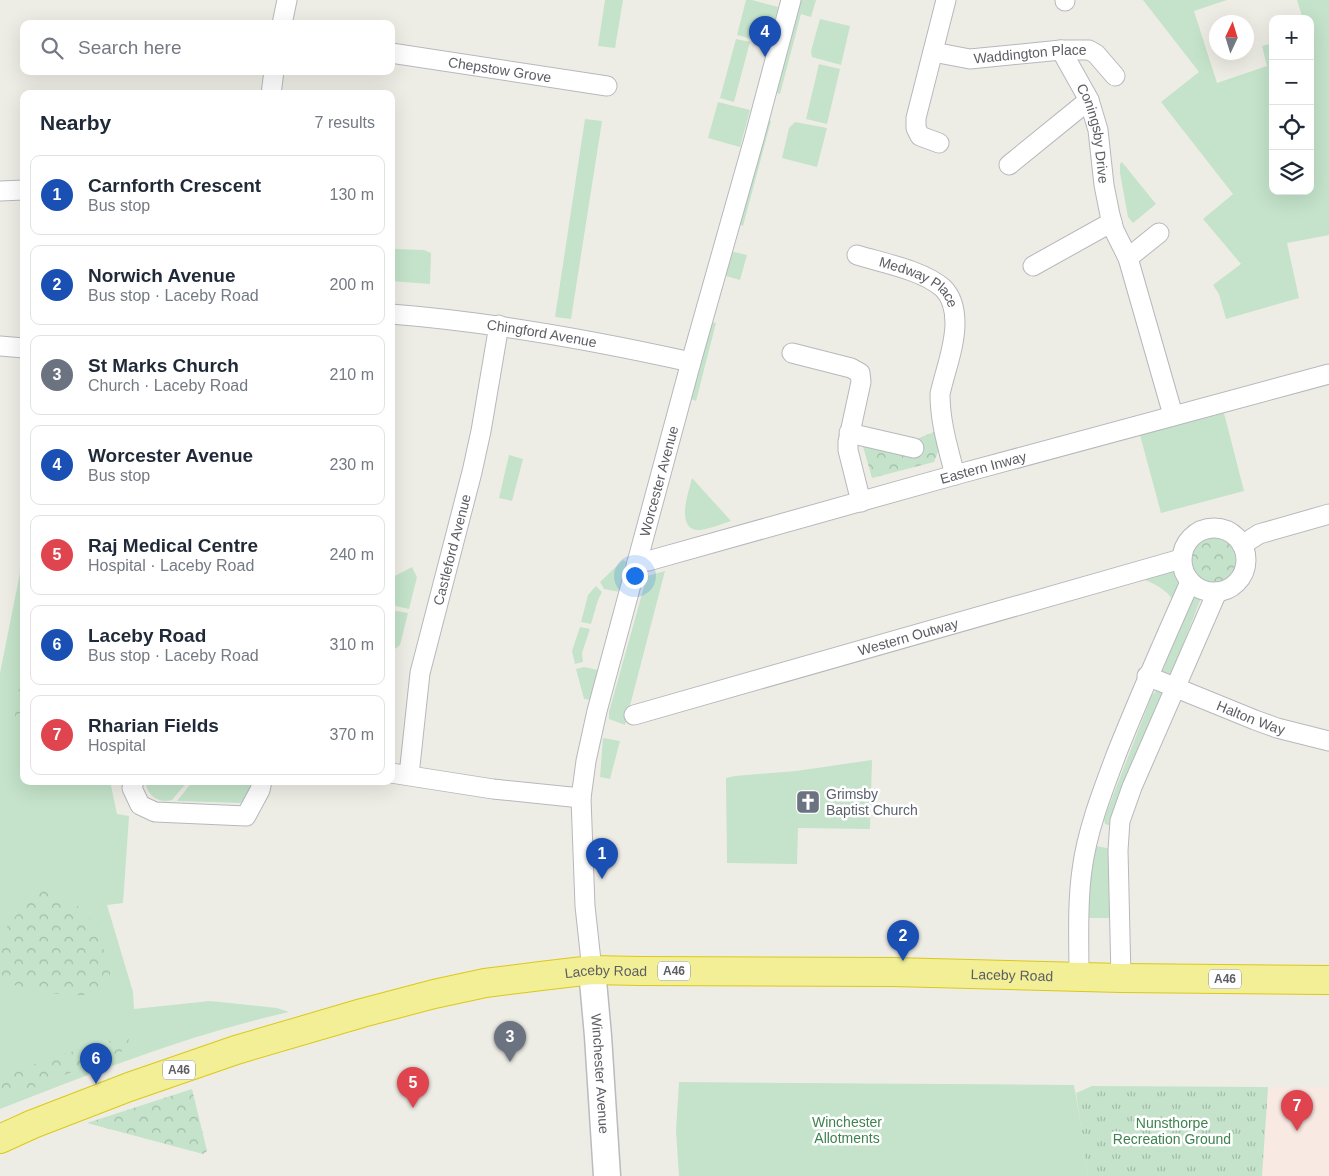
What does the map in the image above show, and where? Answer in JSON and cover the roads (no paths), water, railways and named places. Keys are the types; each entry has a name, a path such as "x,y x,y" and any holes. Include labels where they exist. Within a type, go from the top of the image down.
{"highway":[{"name":"Laceby Road","path":"0,1140 33,1124 129,1087 236,1050 362,1012 485,983 592,970 893,972 1121,978 1329,980"}],"street":[{"path":"283,20 287,0"},
{"name":"Worcester Avenue","path":"592,970 585,906 581,798 586,761 597,711 691,362 792,0"},
{"path":"939,143 920,136 916,128 916,118 946,0"},
{"name":"Waddington Place","path":"932,52 970,59 1061,50 1089,50 1096,54 1116,76"},
{"name":"Coningsby Drive","path":"1061,50 1088,100 1098,130 1104,185 1112,222 1128,258 1174,415"},
{"name":"Chepstow Grove","path":"395,54 607,86"},
{"path":"272,90 273,75"},
{"path":"1009,165 1088,100"},
{"path":"0,190 20,190"},
{"path":"1033,266 1112,222"},
{"path":"1128,258 1159,233"},
{"name":"Medway Place","path":"857,255 923,276 942,288 951,298 955,311 955,324 940,394 940,404 942,422 955,475"},
{"name":"Chingford Avenue","path":"395,314 498,326 602,342 691,362"},
{"name":"Castleford Avenue","path":"400,774 420,673 481,431 498,326"},
{"path":"0,346 20,348"},
{"path":"792,353 851,368 860,373 861,382 848,450 861,502"},
{"name":"Eastern Inway","path":"637,562 648,562 955,475 1329,374"},
{"path":"850,433 914,448"},
{"path":"1242,545 1259,534 1329,514"},
{"path":"1218,528 1236,537 1242,545 1246,557 1245,569 1235,585 1218,592 1207,592 1190,582 1183,571 1182,559 1184,547 1190,538 1198,532 1218,528"},
{"name":"Western Outway","path":"634,715 1182,559"},
{"path":"1079,976 1081,877 1091,831 1103,789 1147,676 1190,582"},
{"path":"1121,978 1118,836 1120,821 1132,787 1218,592"},
{"name":"Halton Way","path":"1147,676 1255,720 1329,741"},
{"path":"400,774 493,788 581,798"},
{"path":"133,785 132,788 140,805 155,812 246,816 261,785"},
{"path":"1091,831 1118,836"},
{"name":"Winchester Avenue","path":"592,970 607,1176"}],"place":[{"name":"Worcester Avenue","path":"765,57"},
{"name":"Grimsby Baptist Church","path":"808,802"},
{"name":"Carnforth Crescent","path":"602,879"},
{"name":"Norwich Avenue","path":"903,961"},
{"name":"St Marks Church","path":"510,1062"},
{"name":"Laceby Road","path":"96,1084"},
{"name":"Raj Medical Centre","path":"413,1108"},
{"name":"Rharian Fields","path":"1297,1131"}],"park label":[{"name":"Winchester Allotments","path":"847,1130"},
{"name":"Nunsthorpe Recreation Ground","path":"1172,1132"}]}
